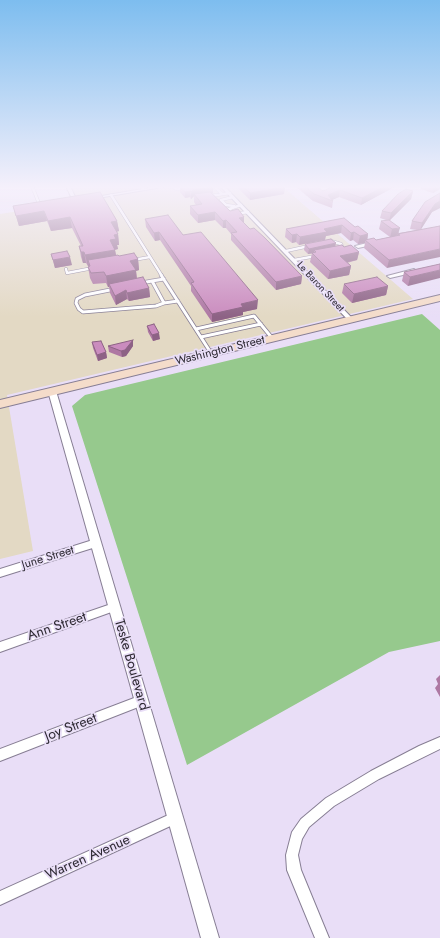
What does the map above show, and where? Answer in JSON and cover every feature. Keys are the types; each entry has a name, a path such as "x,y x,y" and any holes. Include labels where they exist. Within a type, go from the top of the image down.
{"main road":[{"name":"Washington Street","path":"0,404 440,298"}],"street":[{"name":"Le Baron Street","path":"265,230 350,319"},
{"path":"358,246 382,242"},
{"path":"390,276 419,270"},
{"name":"Teske Boulevard","path":"52,391 210,938"},
{"name":"June Street","path":"0,573 96,544"},
{"name":"Ann Street","path":"0,647 114,607"},
{"name":"Joy Street","path":"0,755 142,700"},
{"path":"322,938 294,870 292,855 296,836 304,823 330,802 375,775 423,750 440,743"},
{"name":"Warren Avenue","path":"0,898 176,818"}],"lane":[{"path":"133,230 211,353"},
{"path":"324,243 332,241 341,244 343,247 342,250"},
{"path":"286,251 317,244"},
{"path":"294,260 322,254"},
{"path":"127,261 150,257"},
{"path":"66,269 67,273 98,267"},
{"path":"137,284 164,279"},
{"path":"152,281 164,303"},
{"path":"117,288 85,295 77,299 76,303 78,309 83,312 92,312 156,306 178,301"},
{"path":"196,329 254,316 272,338"},
{"path":"201,337 260,324"}],"shaded area":[{"path":"0,230 333,230 413,299 7,395 33,551 0,559"}],"green space":[{"path":"422,314 440,330 440,641 389,652 187,765 72,406 85,395"}],"building":[{"path":"76,230 116,230 118,234 114,235 116,239 110,240 115,250 85,255 84,252 81,252 79,246 83,246"},
{"path":"152,230 179,230 183,235 201,232 258,300 241,304 243,307 212,314 191,283 194,282 159,232 154,233"},
{"path":"235,230 256,230 302,276 276,282 231,233 237,232"},
{"path":"287,230 325,230 327,232 300,237 297,234 292,235"},
{"path":"347,230 363,230 368,234 360,236 354,232 351,233"},
{"path":"420,230 440,230 440,249 389,260 365,240 374,238 376,240 400,235 397,234"},
{"path":"331,239 336,243 309,249 305,244"},
{"path":"342,245 344,247 351,245 359,252 340,256 351,266 330,271 312,253 316,252 314,250"},
{"path":"67,251 70,257 53,260 51,254"},
{"path":"134,253 138,259 130,261 136,270 106,276 104,272 91,273 88,267 90,266 88,260"},
{"path":"440,264 440,270 410,277 404,272"},
{"path":"143,277 149,288 127,293 126,290 115,296 109,284"},
{"path":"377,277 388,286 354,294 344,284"},
{"path":"154,324 159,333 152,335 147,326"},
{"path":"133,340 125,350 121,351 108,346"},
{"path":"101,341 106,352 97,355 92,342"}]}
